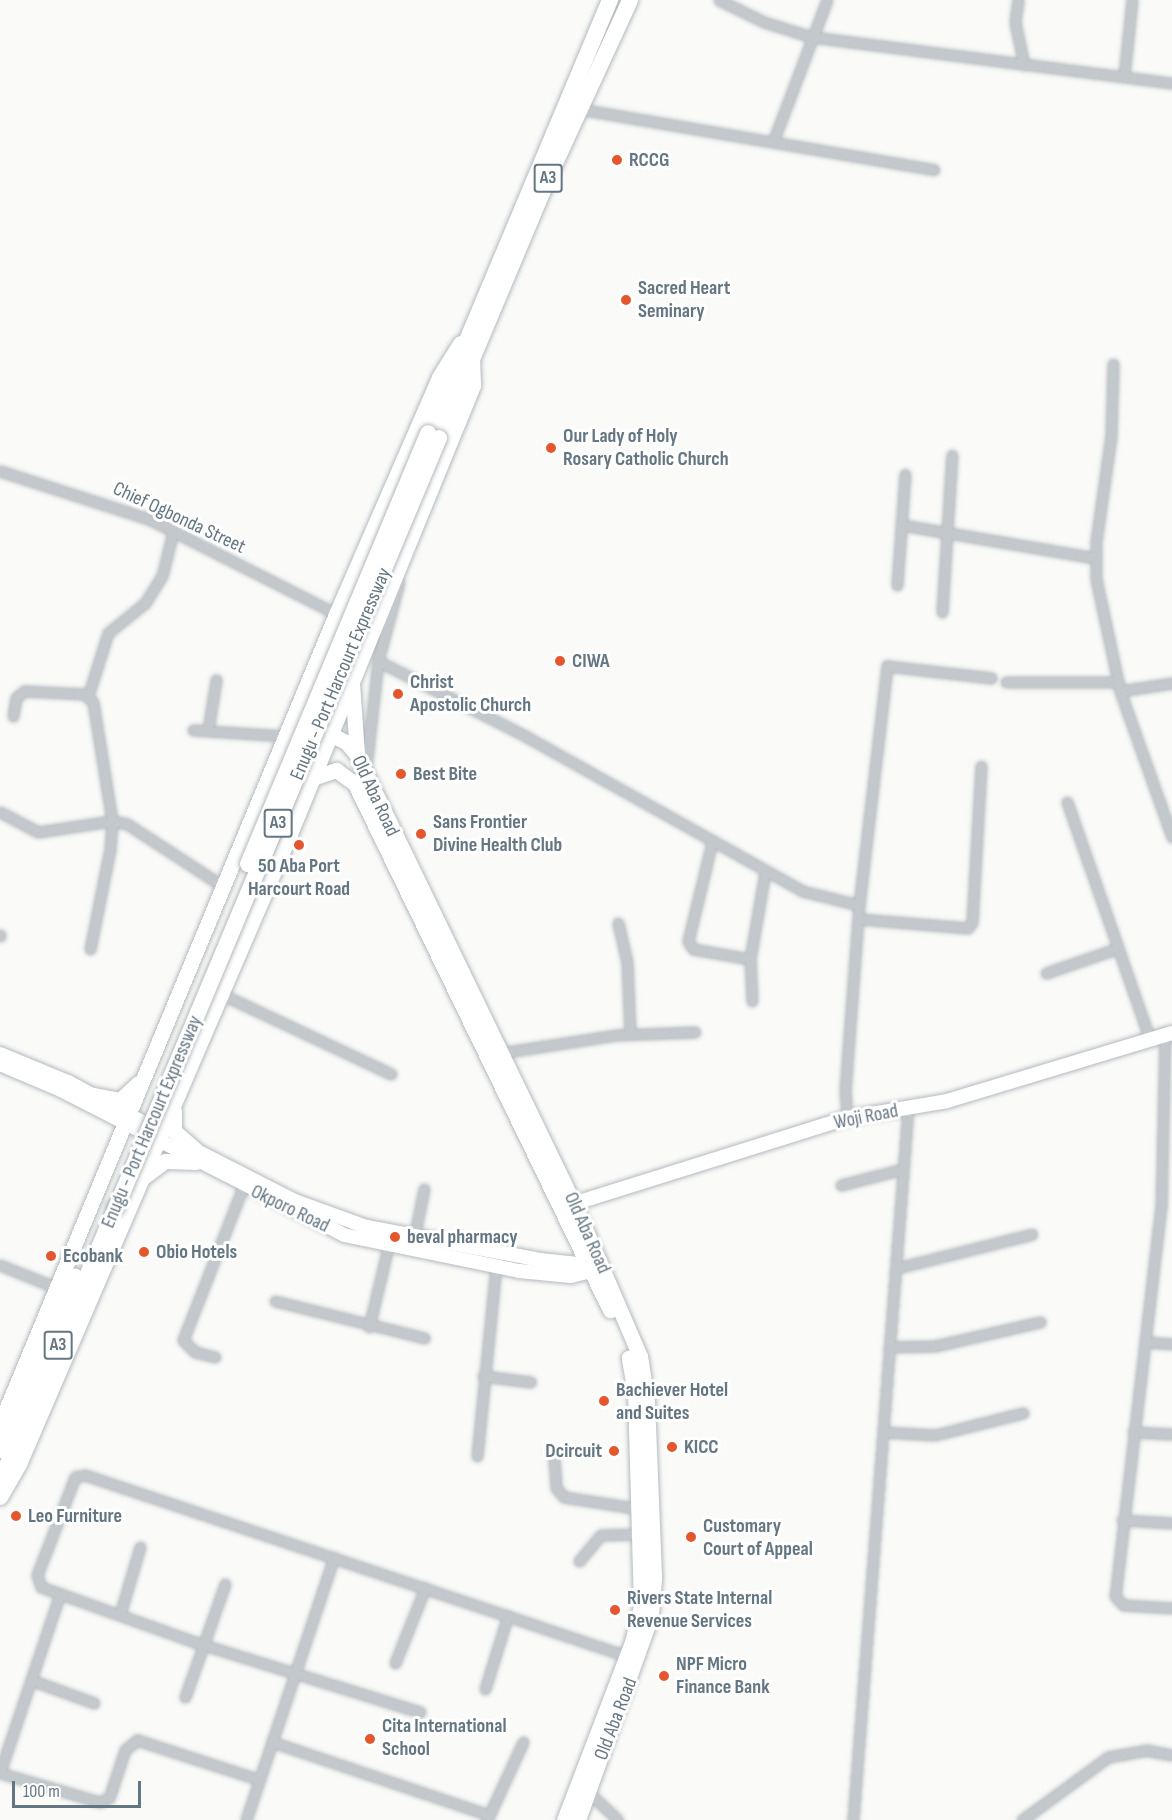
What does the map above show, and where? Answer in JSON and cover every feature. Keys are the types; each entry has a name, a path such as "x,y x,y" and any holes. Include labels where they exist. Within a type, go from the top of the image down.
{"highway":[{"name":"Enugu - Port Harcourt Expressway","path":"0,1482 111,1206 434,436 480,310 610,0"},
{"name":"Enugu - Port Harcourt Expressway","path":"434,436 472,358 579,109 630,0"},
{"name":"Enugu - Port Harcourt Expressway","path":"0,1450 111,1206"}],"main road":[{"path":"0,1424 248,831 336,614 439,377 480,310"},
{"path":"0,1497 19,1464 330,734 473,385 472,358"},
{"path":"351,680 357,755"},
{"name":"Old Aba Road","path":"286,736 303,730 330,734 346,742 357,755 500,1053 595,1266 631,1365 640,1509 642,1598 627,1656 583,1787 578,1820"},
{"name":"Old Aba Road","path":"310,779 336,770 355,784 568,1205"},
{"path":"248,831 257,848 268,850 277,845 292,823"},
{"name":"Woji Road","path":"568,1205 847,1118 908,1109 1168,1034"},
{"name":"Okporo Road","path":"0,1054 94,1095 127,1120"},
{"path":"94,1095 109,1100 127,1097 152,1060"},
{"name":"Okporo Road","path":"0,1064 127,1120 196,1157 324,1213 414,1238 540,1260 595,1266"},
{"path":"178,1090 172,1126 196,1157"},
{"path":"139,1183 165,1161 196,1157"},
{"name":"Okporo Road","path":"196,1157 243,1187 335,1232 388,1246 496,1266 561,1275 595,1266"},
{"name":"Old Aba Road","path":"564,1820 583,1787 647,1634 654,1579 644,1378 632,1335 595,1266"}],"street":[{"path":"719,0 764,22 812,37 1172,82"},
{"path":"772,142 827,0"},
{"path":"1018,0 1015,22 1024,65"},
{"path":"1124,76 1132,0"},
{"path":"579,109 934,170"},
{"path":"1113,364 1111,436 1095,558 1102,621 1119,687 1172,837"},
{"path":"942,612 949,531 952,455"},
{"name":"Chief Ogbonda Street","path":"0,471 113,505 173,532 336,614"},
{"path":"897,585 906,474"},
{"path":"902,525 949,531 1095,558"},
{"path":"88,696 108,633 145,603 162,576 173,532"},
{"path":"365,774 378,661 404,564 401,560"},
{"path":"378,661 527,737 765,872 812,894 859,905"},
{"path":"847,1118 845,1091 860,919 859,905 887,666 991,678"},
{"path":"208,730 216,680"},
{"path":"1006,682 1119,687 1172,683"},
{"path":"13,716 16,698 24,692 88,696 93,702 112,821 110,849 90,949"},
{"path":"194,730 286,736"},
{"path":"860,919 968,928 972,922 981,766"},
{"path":"1068,802 1150,1040"},
{"path":"0,812 38,832 112,821 139,830 224,887"},
{"path":"712,842 688,941 693,949 750,959"},
{"path":"752,1001 750,959 765,872"},
{"path":"618,923 627,962 630,1034"},
{"path":"1046,974 1118,948"},
{"path":"219,993 390,1074"},
{"path":"500,1053 630,1034 695,1032"},
{"path":"1168,1034 1161,1206 1122,1520 1116,1601 1123,1605 1172,1608"},
{"path":"853,1820 908,1109"},
{"path":"841,1185 903,1169"},
{"path":"215,1357 195,1352 183,1340 243,1187"},
{"path":"414,1238 424,1189"},
{"path":"897,1268 1032,1234"},
{"path":"369,1327 388,1246"},
{"path":"0,1265 57,1288"},
{"path":"477,1456 483,1376 496,1266"},
{"path":"275,1301 369,1327 425,1338"},
{"path":"889,1347 935,1346 1040,1322"},
{"path":"1145,1342 1172,1344"},
{"path":"483,1376 531,1382"},
{"path":"883,1432 934,1435 1023,1413"},
{"path":"1133,1432 1172,1434"},
{"path":"554,1458 556,1488 564,1497 640,1509"},
{"path":"420,1712 203,1645 41,1587 37,1575 72,1483 79,1474 425,1587 627,1656"},
{"path":"1122,1520 1172,1523"},
{"path":"579,1561 601,1535 641,1534"},
{"path":"120,1614 140,1547"},
{"path":"246,1820 334,1557"},
{"path":"185,1697 225,1584"},
{"path":"395,1664 425,1587"},
{"path":"60,1594 0,1773 100,1802 109,1798 125,1750 136,1740 260,1780"},
{"path":"485,1689 508,1615"},
{"path":"31,1680 94,1703"},
{"path":"272,1742 488,1818 523,1742"},
{"path":"1022,1820 1108,1757 1146,1750 1172,1755"},
{"path":"583,1787 618,1820"}],"place":[{"name":"RCCG","path":"617,160"},
{"name":"Sacred Heart Seminary","path":"626,300"},
{"name":"Our Lady of Holy Rosary Catholic Church","path":"551,448"},
{"name":"CIWA","path":"560,661"},
{"name":"Christ Apostolic Church","path":"398,694"},
{"name":"Best Bite","path":"401,774"},
{"name":"Sans Frontier Divine Health Club","path":"421,834"},
{"name":"50 Aba Port Harcourt Road","path":"299,845"},
{"name":"beval pharmacy","path":"395,1237"},
{"name":"Obio Hotels","path":"144,1252"},
{"name":"Ecobank","path":"51,1256"},
{"name":"Bachiever Hotel and Suites","path":"604,1401"},
{"name":"KICC","path":"672,1447"},
{"name":"Dcircuit","path":"614,1451"},
{"name":"Leo Furniture","path":"16,1516"},
{"name":"Customary Court of Appeal","path":"691,1537"},
{"name":"Rivers State Internal Revenue Services","path":"615,1610"},
{"name":"NPF Micro Finance Bank","path":"664,1676"},
{"name":"Cita International School","path":"370,1739"}]}
